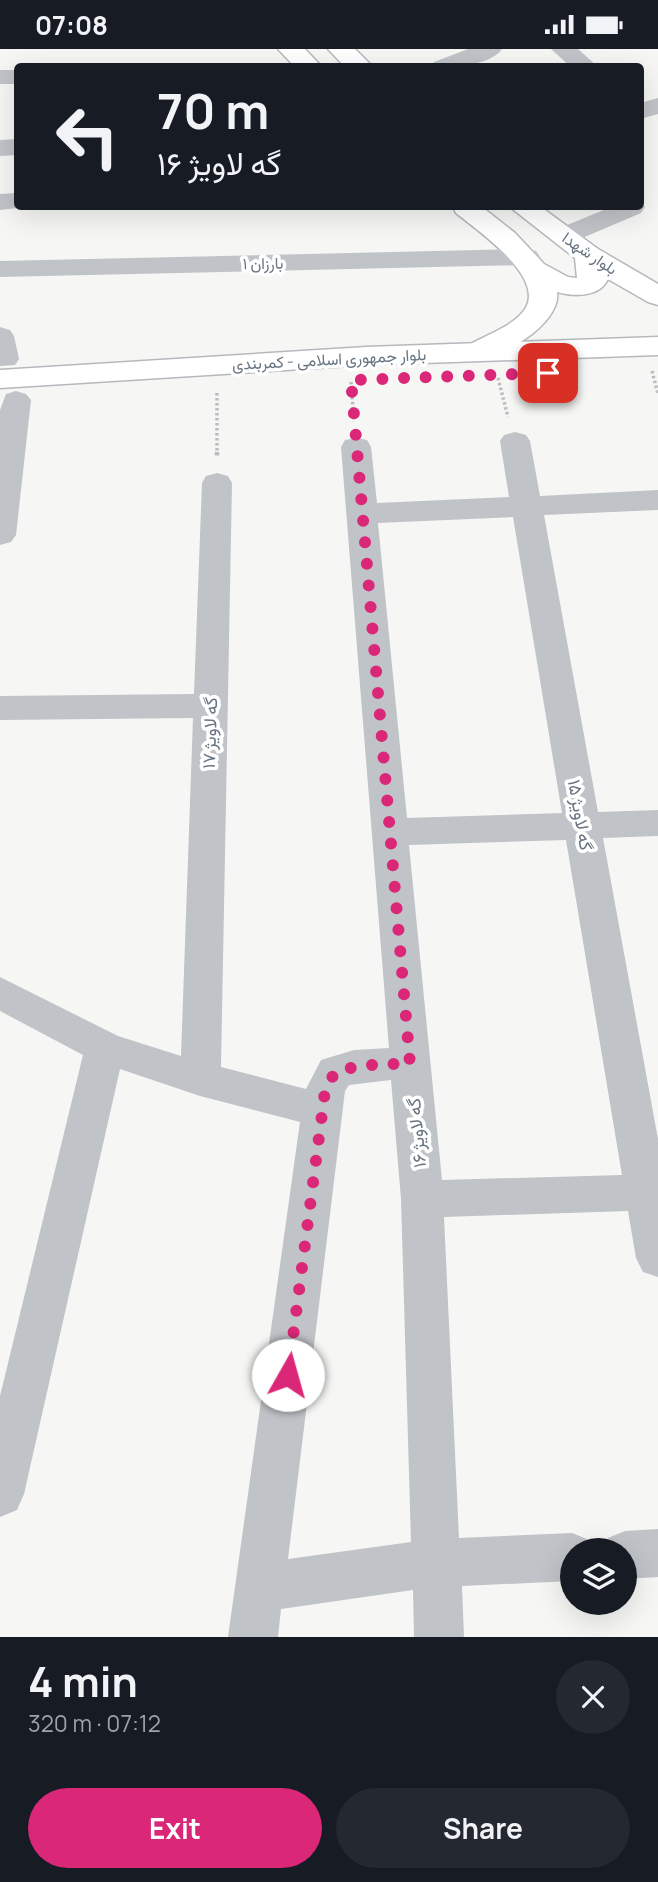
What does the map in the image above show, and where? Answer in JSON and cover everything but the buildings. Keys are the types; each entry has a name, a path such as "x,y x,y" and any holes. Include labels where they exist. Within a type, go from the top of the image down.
{"main road":[{"path":"290,49 306,63"},
{"path":"340,49 356,63"},
{"path":"469,210 555,283 569,287 588,285 594,280 588,255"},
{"name":"بلوار شهدا","path":"528,210 588,255 653,289"},
{"path":"489,362 514,332 540,310 544,296 531,264"},
{"name":"بلوار جمهوری اسلامی - کمربندی","path":"4,375 366,356 656,370"},
{"name":"بلوار جمهوری اسلامی - کمربندی","path":"4,375 217,388 351,380 489,362"}],"street":[{"path":"563,49 581,63"},
{"path":"451,63 477,51"},
{"path":"564,236 625,210"},
{"name":"بارزان ۱","path":"0,269 531,264"},
{"path":"0,535 4,375"},
{"name":"گه لاویژ ۱۵","path":"515,442 582,826 652,1192 658,1258"},
{"name":"۱۶ گه لاویژ","path":"356,447 422,1199 439,1637"},
{"name":"گه لاویژ ۱۷","path":"200,1079 217,483"},
{"path":"361,514 658,500"},
{"path":"0,708 211,706"},
{"path":"390,832 658,823"},
{"path":"0,993 105,1048 200,1079 322,1110"},
{"path":"0,1494 105,1048"},
{"path":"253,1637 325,1091 335,1072 370,1063 410,1064"},
{"path":"422,1199 652,1192"},
{"path":"637,1554 658,1553"},
{"path":"261,1587 436,1563 560,1558"}],"path":[{"path":"489,362 515,442"},
{"path":"351,380 356,447"},
{"path":"217,388 217,483"}],"route":[{"path":"288,1375 325,1091 335,1072 353,1066 370,1063 410,1064 351,380 548,373"}]}
